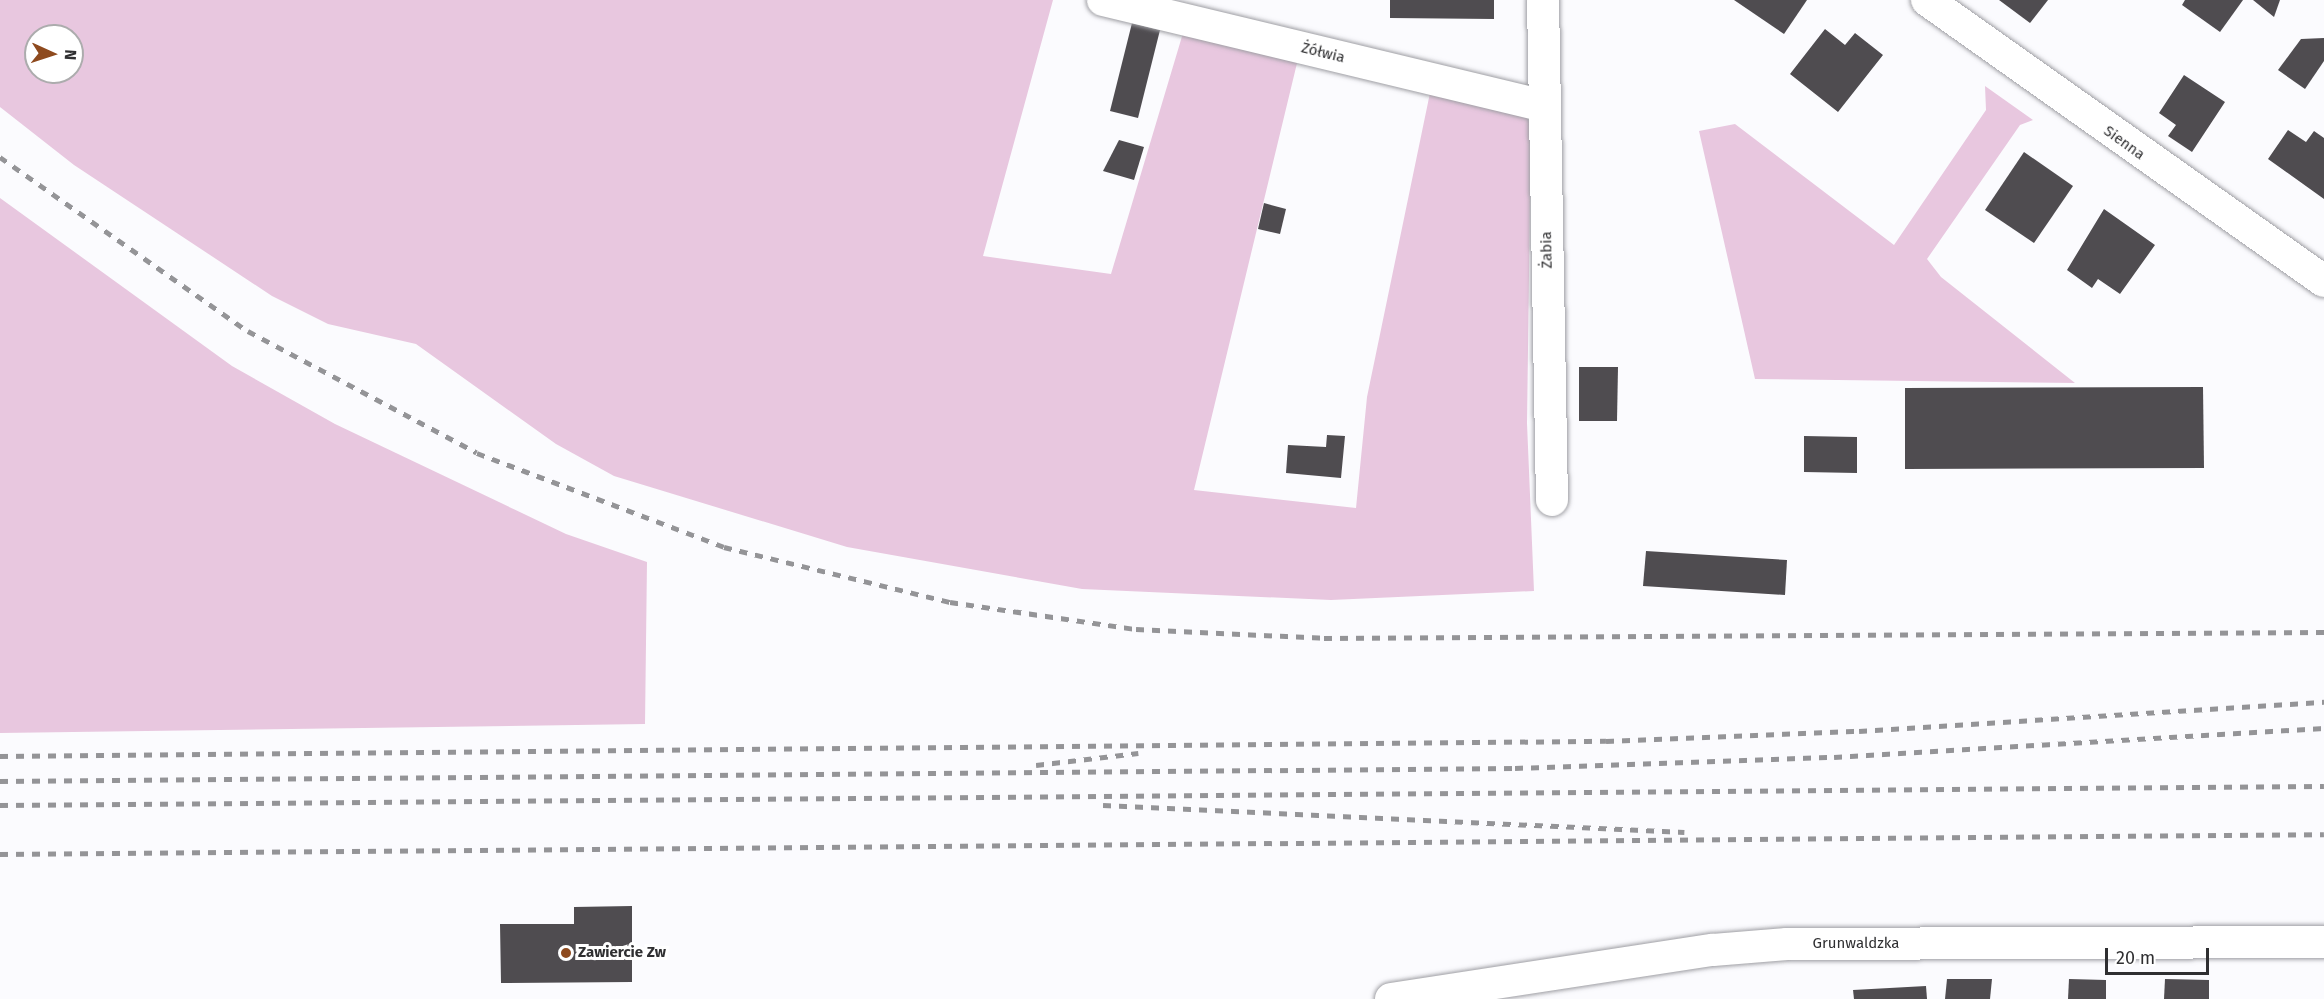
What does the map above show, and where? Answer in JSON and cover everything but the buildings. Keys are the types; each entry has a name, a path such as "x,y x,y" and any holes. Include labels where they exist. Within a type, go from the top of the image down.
{"street":[{"name":"Żółwia","path":"1103,0 1544,106"},
{"name":"Żabia","path":"1543,0 1552,500"},
{"name":"Sienna","path":"1927,0 2324,280"},
{"name":"Grunwaldzka","path":"1391,999 1713,950 1787,944 2324,942"}],"shaded area":[{"path":"0,0 1053,0 983,256 1111,274 1183,33 1298,59 1194,490 1356,508 1367,397 1431,88 1525,112 1531,127 1527,423 1534,591 1331,600 1082,589 847,547 614,476 556,444 416,344 328,324 272,296 74,165 0,107"},
{"path":"1985,86 2033,120 2020,125 1927,259 1941,277 2075,383 1755,379 1699,131 1735,124 1894,245 1986,110"},
{"path":"0,198 232,366 335,424 566,534 647,562 645,724 0,733"}],"railway":[{"path":"0,157 248,331 477,453 724,547 950,602 1136,629 1324,638 2324,632"},
{"path":"0,756 1606,741 1859,731 2324,702"},
{"path":"0,781 1515,768 1834,757 2324,728"},
{"path":"1036,765 1138,753"},
{"path":"0,805 2324,786"},
{"path":"1103,805 1684,832"},
{"path":"0,854 2324,834"}],"place":[{"name":"Zawiercie Zw","path":"566,953"}]}
